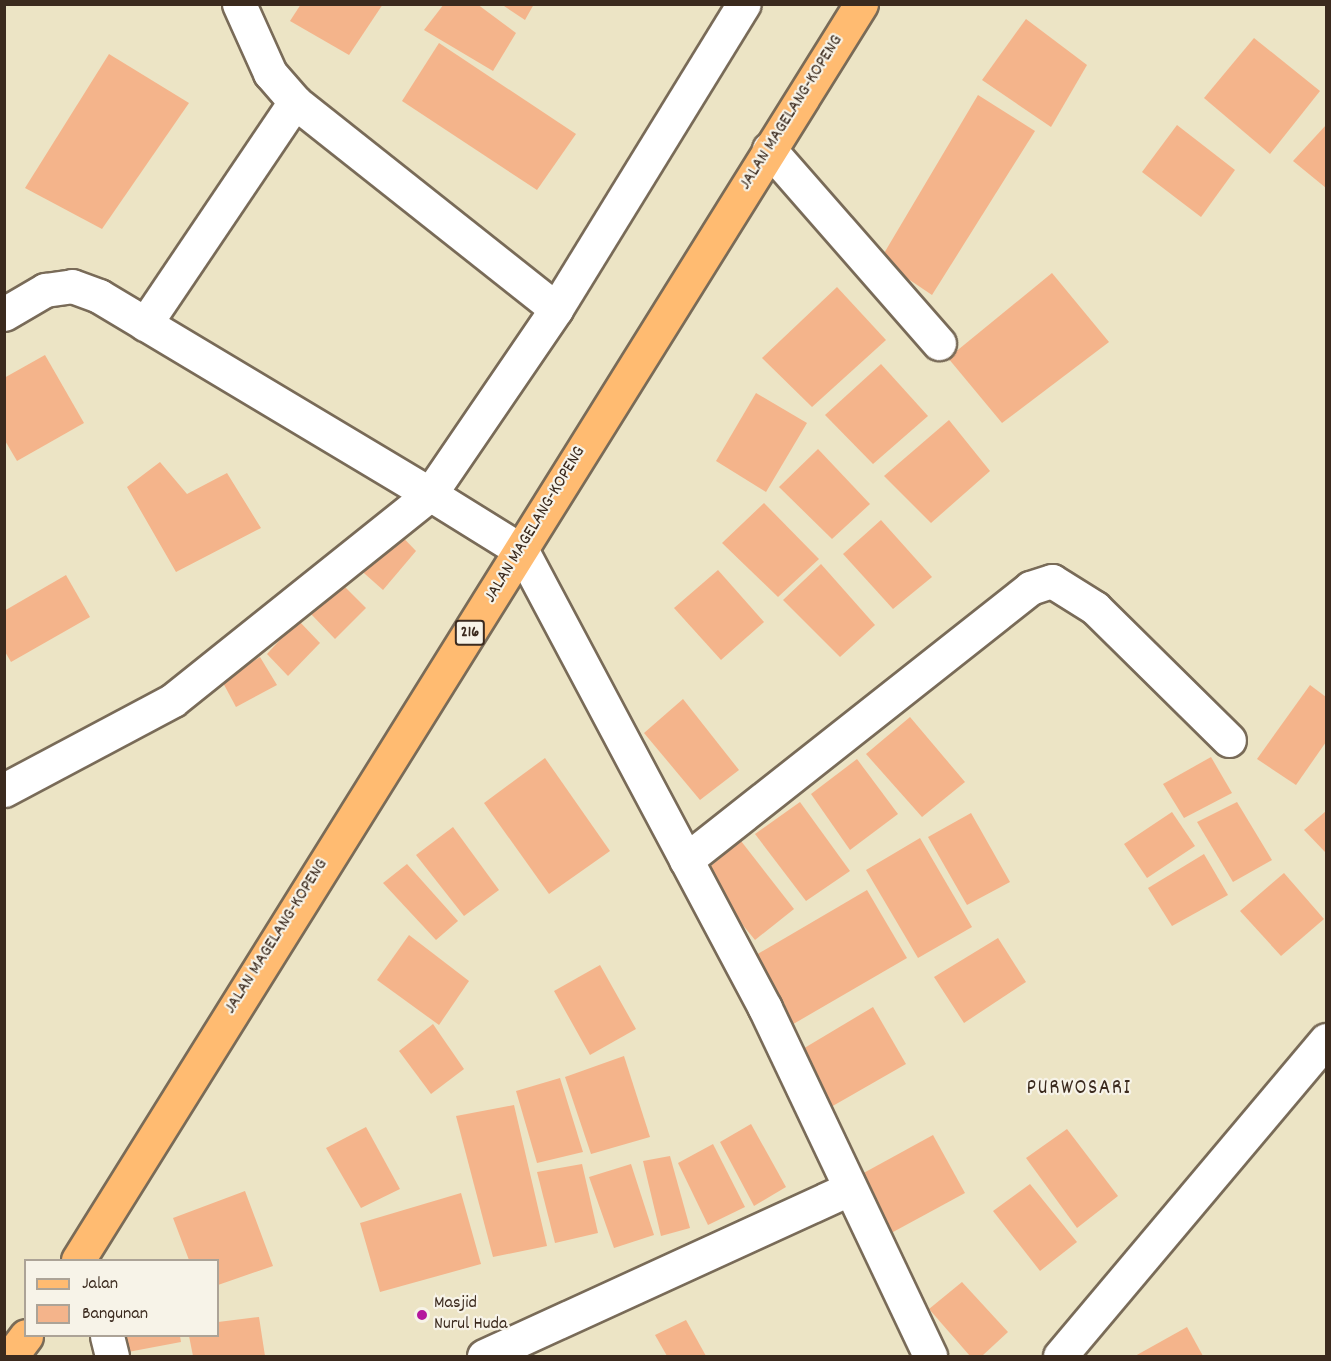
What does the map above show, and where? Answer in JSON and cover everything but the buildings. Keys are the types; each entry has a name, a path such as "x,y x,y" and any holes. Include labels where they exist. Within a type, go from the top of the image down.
{"main road":[{"name":"JALAN MAGELANG-KOPENG","path":"86,1256 266,953 522,551 861,4"},
{"path":"11,1356 25,1337"}],"street":[{"path":"239,4 270,73 295,102 556,309"},
{"path":"4,790 173,700 430,494 556,309 744,4"},
{"path":"145,324 295,102"},
{"path":"770,149 939,343"},
{"path":"4,314 45,290 72,286 145,324 522,551 765,1008 848,1189 930,1356"},
{"path":"686,860 1030,588 1052,581 1095,608 1229,740"},
{"path":"1060,1356 1326,1040"},
{"path":"484,1356 848,1189"},
{"path":"107,1337 111,1356"}],"place":[{"name":"Masjid Nurul Huda","path":"422,1315"}],"district":[{"name":"PURWOSARI","path":"1079,1089"}]}
